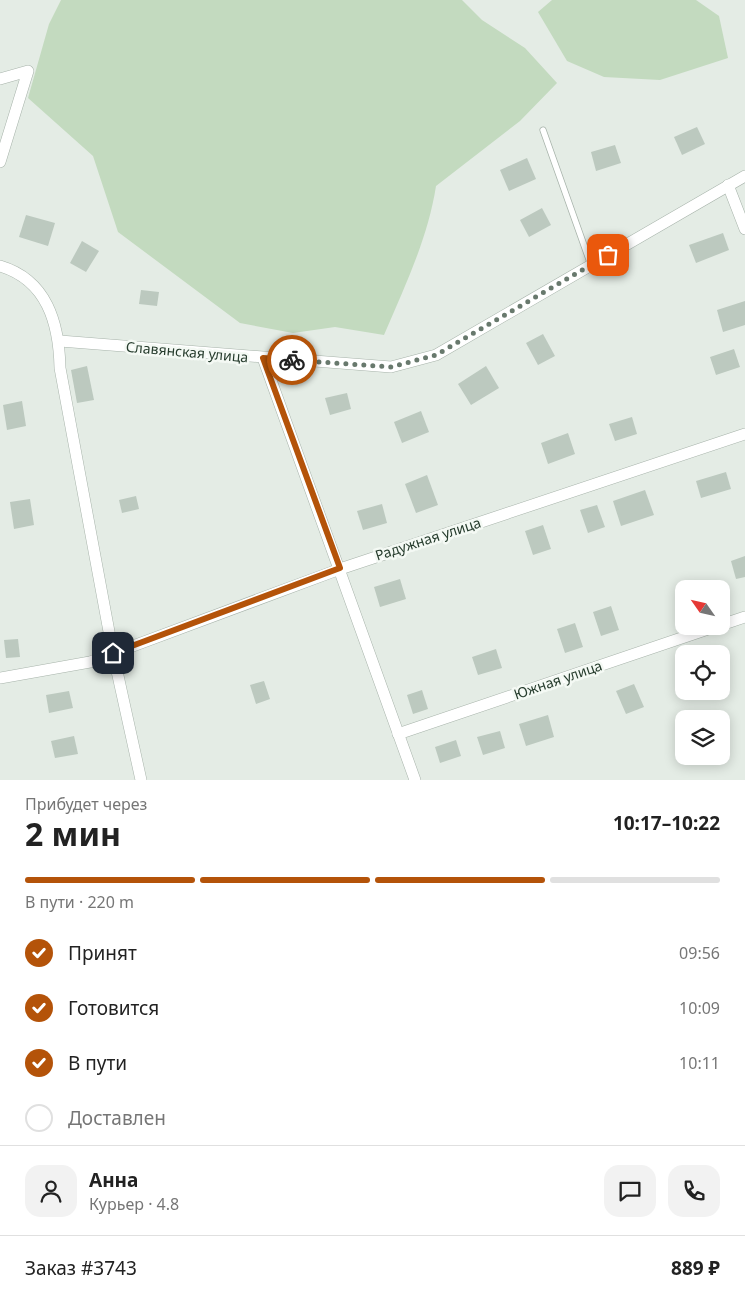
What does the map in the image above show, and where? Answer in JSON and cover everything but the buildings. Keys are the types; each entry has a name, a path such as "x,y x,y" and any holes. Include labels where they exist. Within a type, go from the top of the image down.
{"street":[{"path":"0,79 28,71 0,162"},
{"name":"Славянская улица","path":"60,341 391,367 436,355 745,176"},
{"path":"728,185 745,229"},
{"path":"0,266 18,271 31,281 41,295 52,317 60,341 60,368 113,653 141,780"},
{"path":"263,358 415,780"},
{"name":"Радужная улица","path":"0,678 90,662 340,568 745,434"},
{"path":"730,622 745,617"},
{"name":"Южная улица","path":"398,734 690,635"}],"lane":[{"path":"543,130 591,265"}],"green space":[{"path":"61,0 462,0 482,20 525,48 557,83 520,121 436,186 422,243 384,335 335,327 293,333 240,323 118,232 93,156 28,98 49,24"},
{"path":"552,0 696,0 719,16 728,58 660,80 604,77 567,61 538,12"}],"way so far":[{"path":"292,360 391,367 436,355 608,255"}],"route":[{"path":"113,653 340,568 263,358 292,360"}]}
